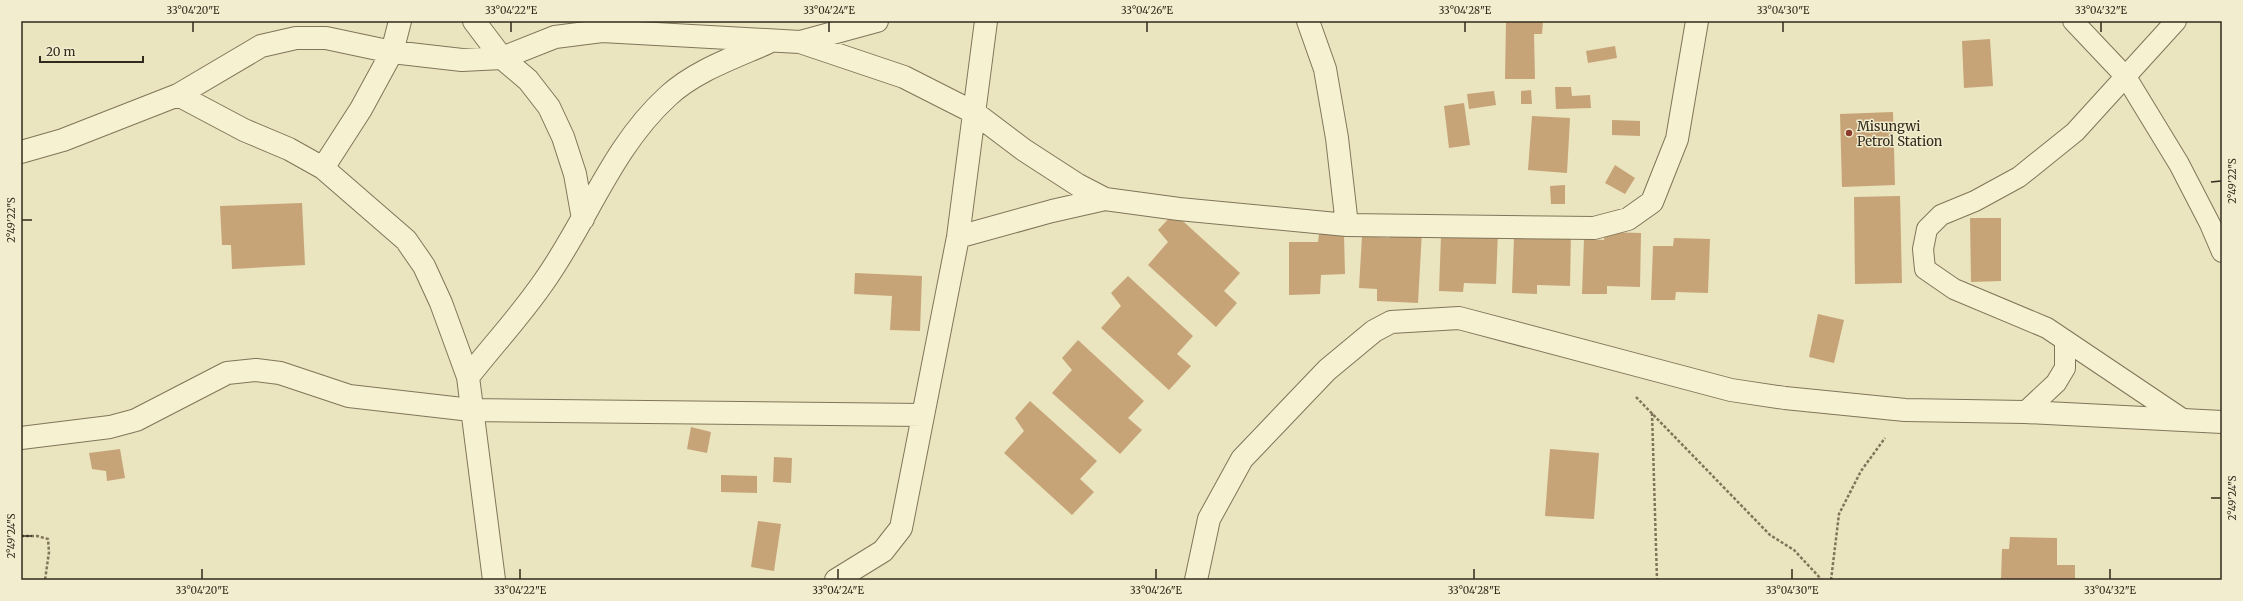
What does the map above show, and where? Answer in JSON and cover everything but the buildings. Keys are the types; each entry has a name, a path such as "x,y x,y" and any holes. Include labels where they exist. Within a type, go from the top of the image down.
{"street":[{"path":"323,168 361,109 392,52 400,21"},
{"path":"474,21 502,58 528,80 549,107 563,136 575,174 583,219"},
{"path":"706,21 743,40"},
{"path":"800,42 877,21"},
{"path":"836,580 884,551 901,528 958,237 986,21"},
{"path":"1308,21 1325,69 1337,138 1347,225"},
{"path":"21,152 63,140 178,95 261,46 296,38 326,38 392,52 462,60 502,58 560,29 644,32 743,40 800,42 904,77 975,113 1024,150 1078,185 1105,199 1179,210 1347,225 1594,228 1628,219 1652,202 1677,139 1697,21"},
{"path":"468,377 545,280 583,219 607,172 637,128 669,95 705,72 774,40"},
{"path":"178,95 244,130 289,149 323,168 406,240 424,266 441,303 468,377 471,410 494,580"},
{"path":"958,237 1052,211 1105,199"},
{"path":"1196,580 1209,519 1242,459 1327,370 1374,331 1391,322 1459,318 1731,390 1905,410 2025,412 2222,422"},
{"path":"21,438 110,427 136,420 227,373 256,370 280,373 349,396 471,410 923,416"}],"lane":[{"path":"2072,21 2126,77 2180,164 2210,224 2222,252"},
{"path":"2176,21 2075,132 2019,177 1975,201 1940,215 1927,229 1923,249 1925,269 1954,289 2047,328 2184,420"},
{"path":"2025,412 2056,383 2064,368 2065,340"}],"path":[{"path":"1635,395 1770,535 1794,550 1822,580"},
{"path":"1831,580 1839,514 1861,471 1905,410"},
{"path":"1652,412 1657,580"},
{"path":"21,536 37,536 48,539 49,552 45,580"}],"place":[{"name":"Misungwi Petrol Station","path":"1849,133"}]}
